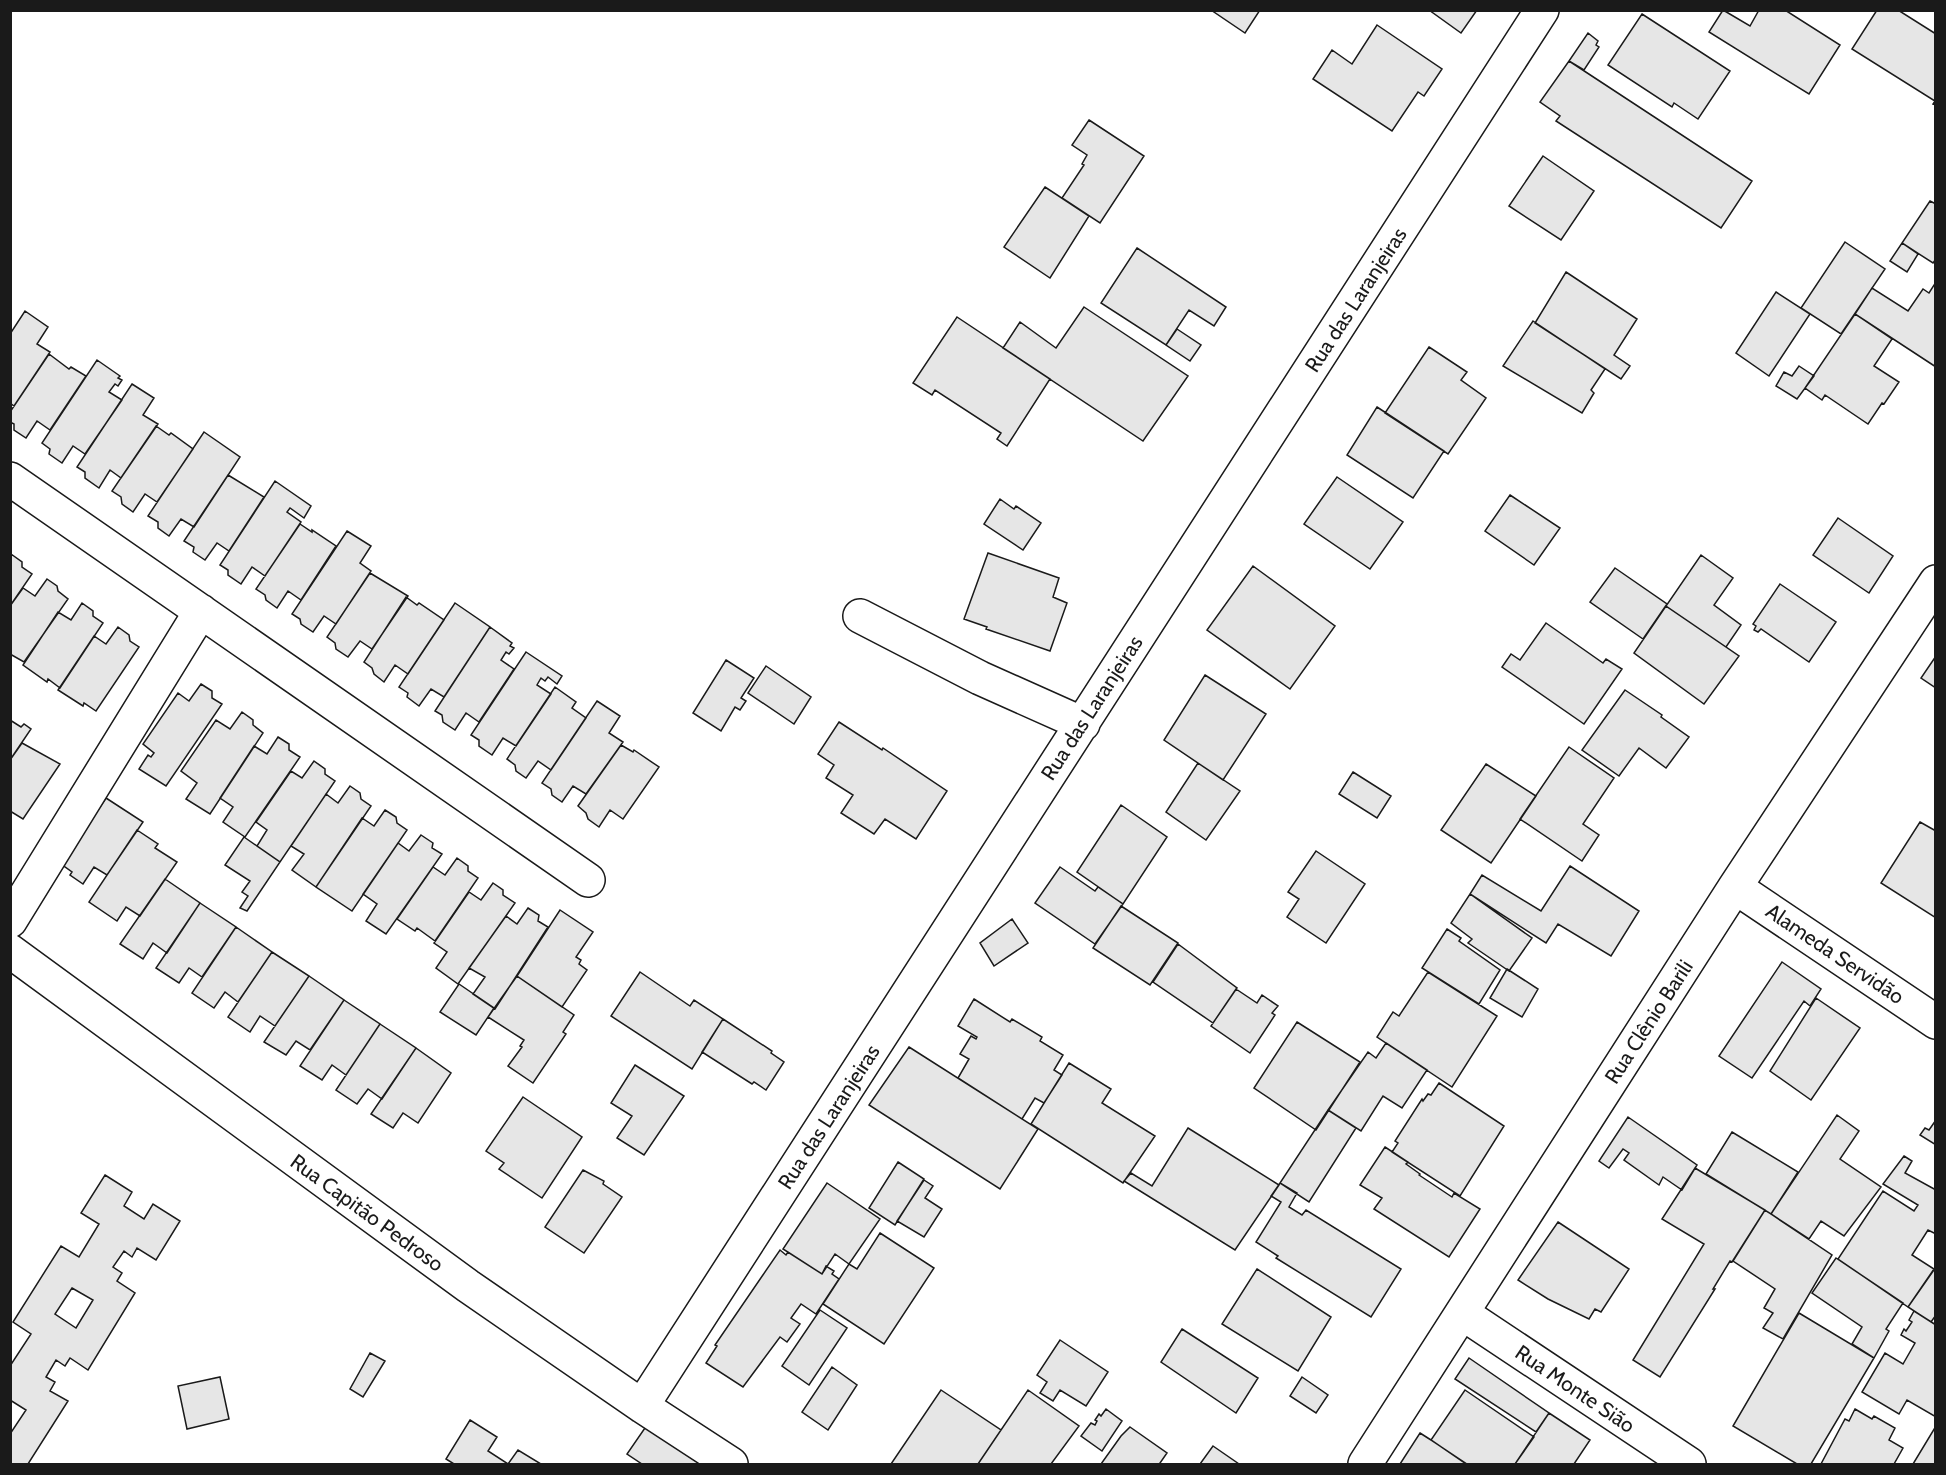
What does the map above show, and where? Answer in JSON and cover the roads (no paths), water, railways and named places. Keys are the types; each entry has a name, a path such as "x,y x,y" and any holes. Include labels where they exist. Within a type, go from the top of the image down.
{"street":[{"name":"Rua das Laranjeiras","path":"642,1406 1542,10"},
{"path":"10,479 588,880"},
{"name":"Rua Clênio Barili","path":"1365,1464 1735,887 1935,582"},
{"path":"10,921 201,611"},
{"path":"861,616 980,678 1083,724"},
{"name":"Alameda Servidão","path":"1735,887 1935,1022"},
{"name":"Rua Capitão Pedroso","path":"10,951 468,1286 642,1406 731,1464"},
{"name":"Rua Monte Sião","path":"1462,1313 1689,1464"}]}
